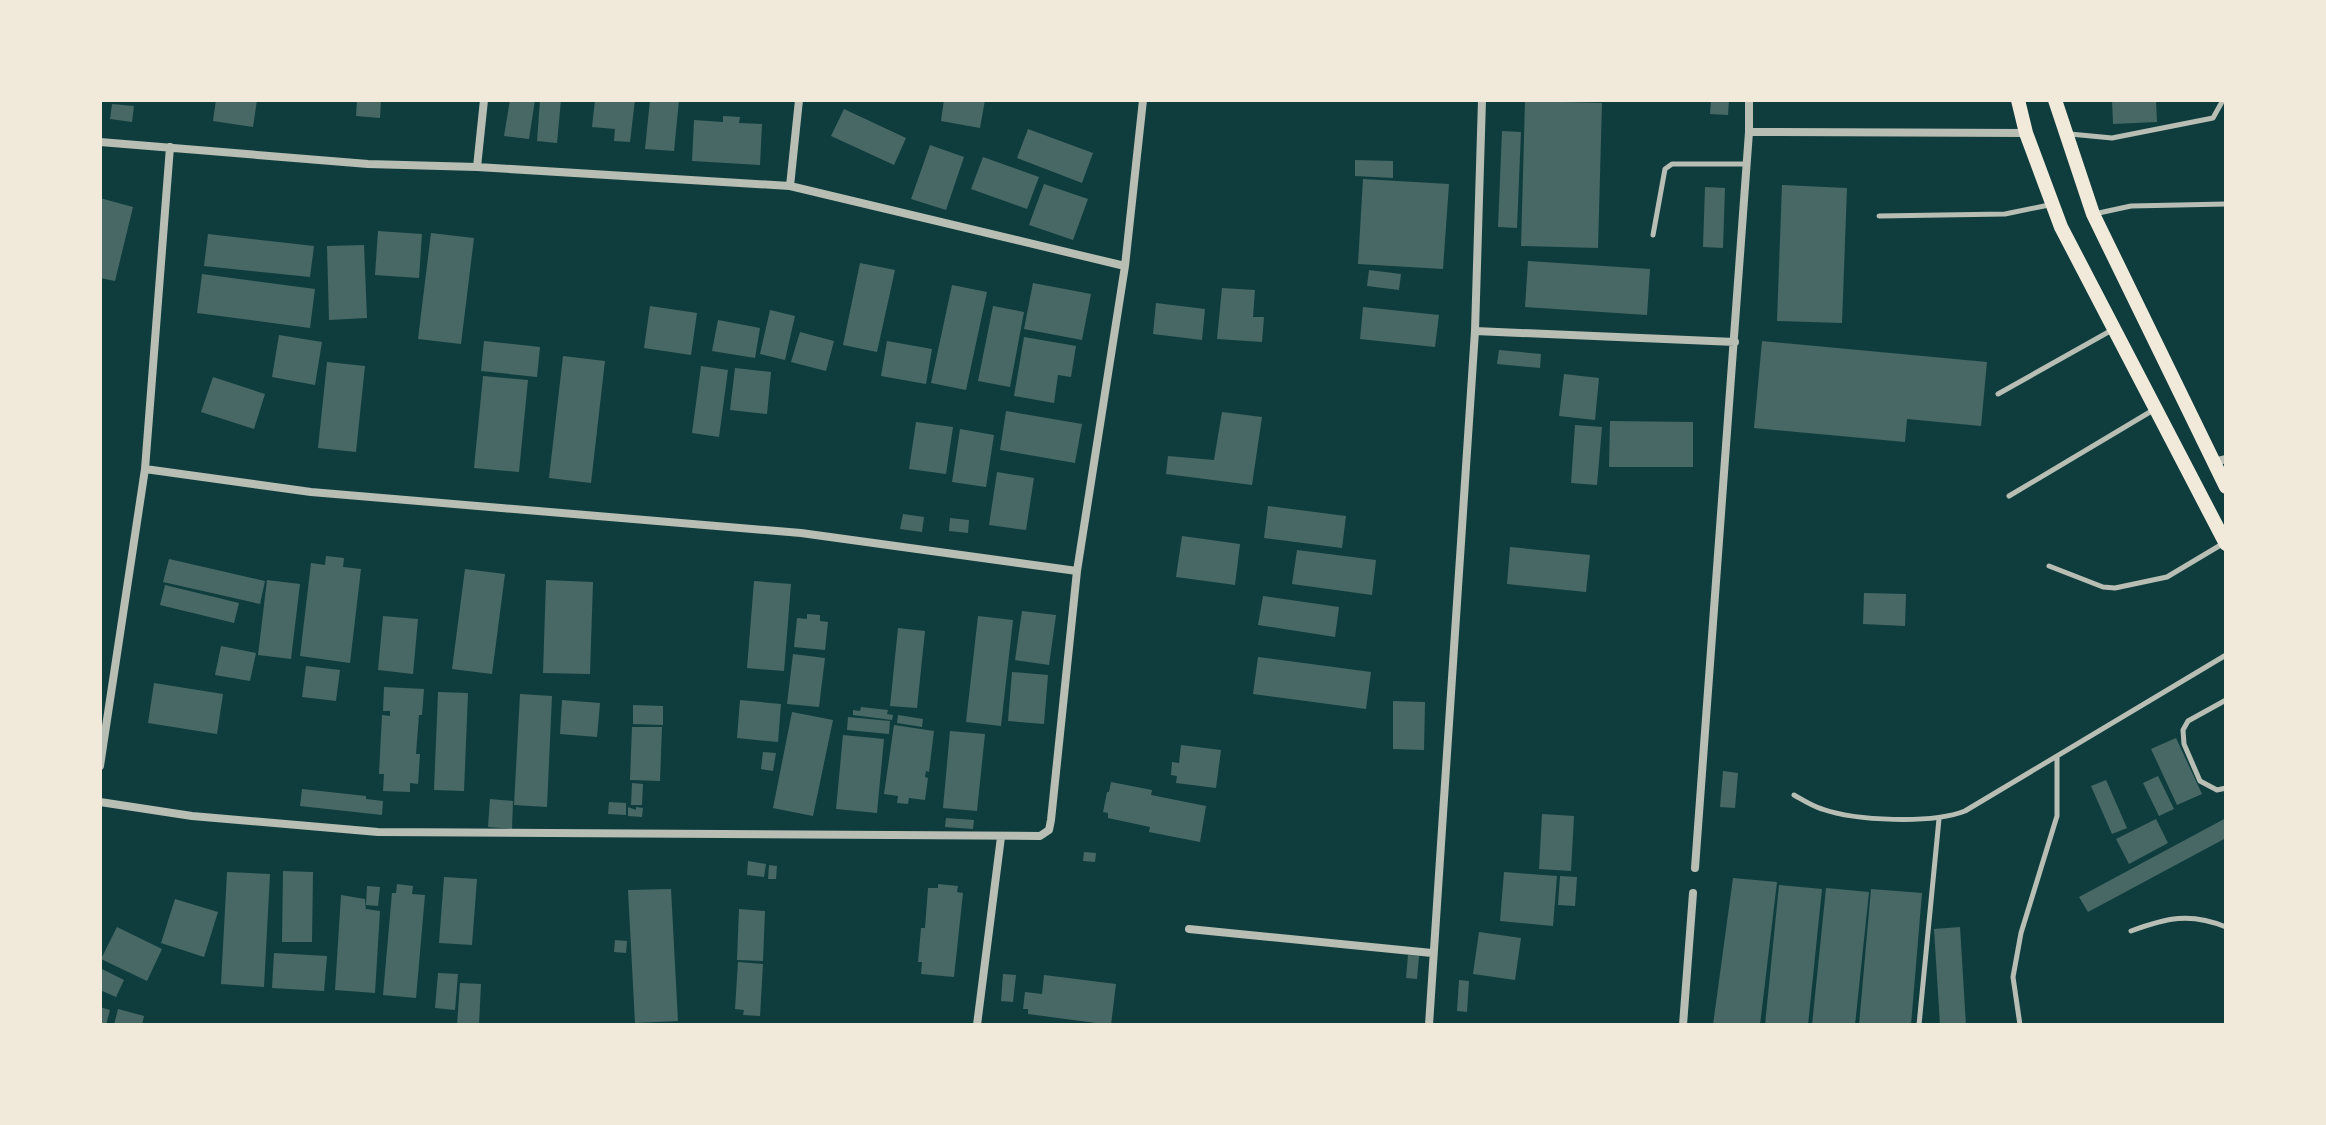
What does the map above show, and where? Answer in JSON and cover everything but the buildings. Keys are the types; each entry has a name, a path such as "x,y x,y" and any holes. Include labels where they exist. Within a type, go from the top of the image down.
{"main road":[{"path":"2018,100 2026,133 2061,227 2226,543"},
{"path":"2055,100 2093,214 2220,460 2226,487"}],"street":[{"path":"477,167 484,100"},
{"path":"790,186 799,100"},
{"path":"100,802 192,816 378,832 1001,837 1040,836 1049,830 1077,571 1125,266 1143,100"},
{"path":"1429,1025 1475,331 1482,100"},
{"path":"1695,868 1735,342 1749,100"},
{"path":"1749,132 2026,133"},
{"path":"100,142 368,164 477,167 790,186 1125,266"},
{"path":"100,766 145,469 170,147"},
{"path":"1475,331 1735,342"},
{"path":"145,469 311,492 801,533 1077,571"},
{"path":"977,1025 1001,837"},
{"path":"1683,1025 1693,893"},
{"path":"1189,929 1432,953"}],"lane":[{"path":"2065,134 2112,138 2206,120 2213,118 2223,100"},
{"path":"1653,235 1665,169 1672,164 1747,164"},
{"path":"2093,214 2131,206 2226,204"},
{"path":"1879,216 2005,214 2053,205"},
{"path":"1998,394 2114,329"},
{"path":"2009,496 2156,409"},
{"path":"2049,566 2103,587 2115,588 2167,577 2226,543"},
{"path":"1794,795 1818,808 1843,815 1950,817 1965,811 2226,655"},
{"path":"2226,700 2188,721 2183,730 2184,744 2200,781 2217,790 2226,788"},
{"path":"2020,1025 2013,977 2021,933 2057,816 2057,756"},
{"path":"1919,1025 1939,819"},
{"path":"2131,931 2160,920 2186,916 2226,927"}]}
